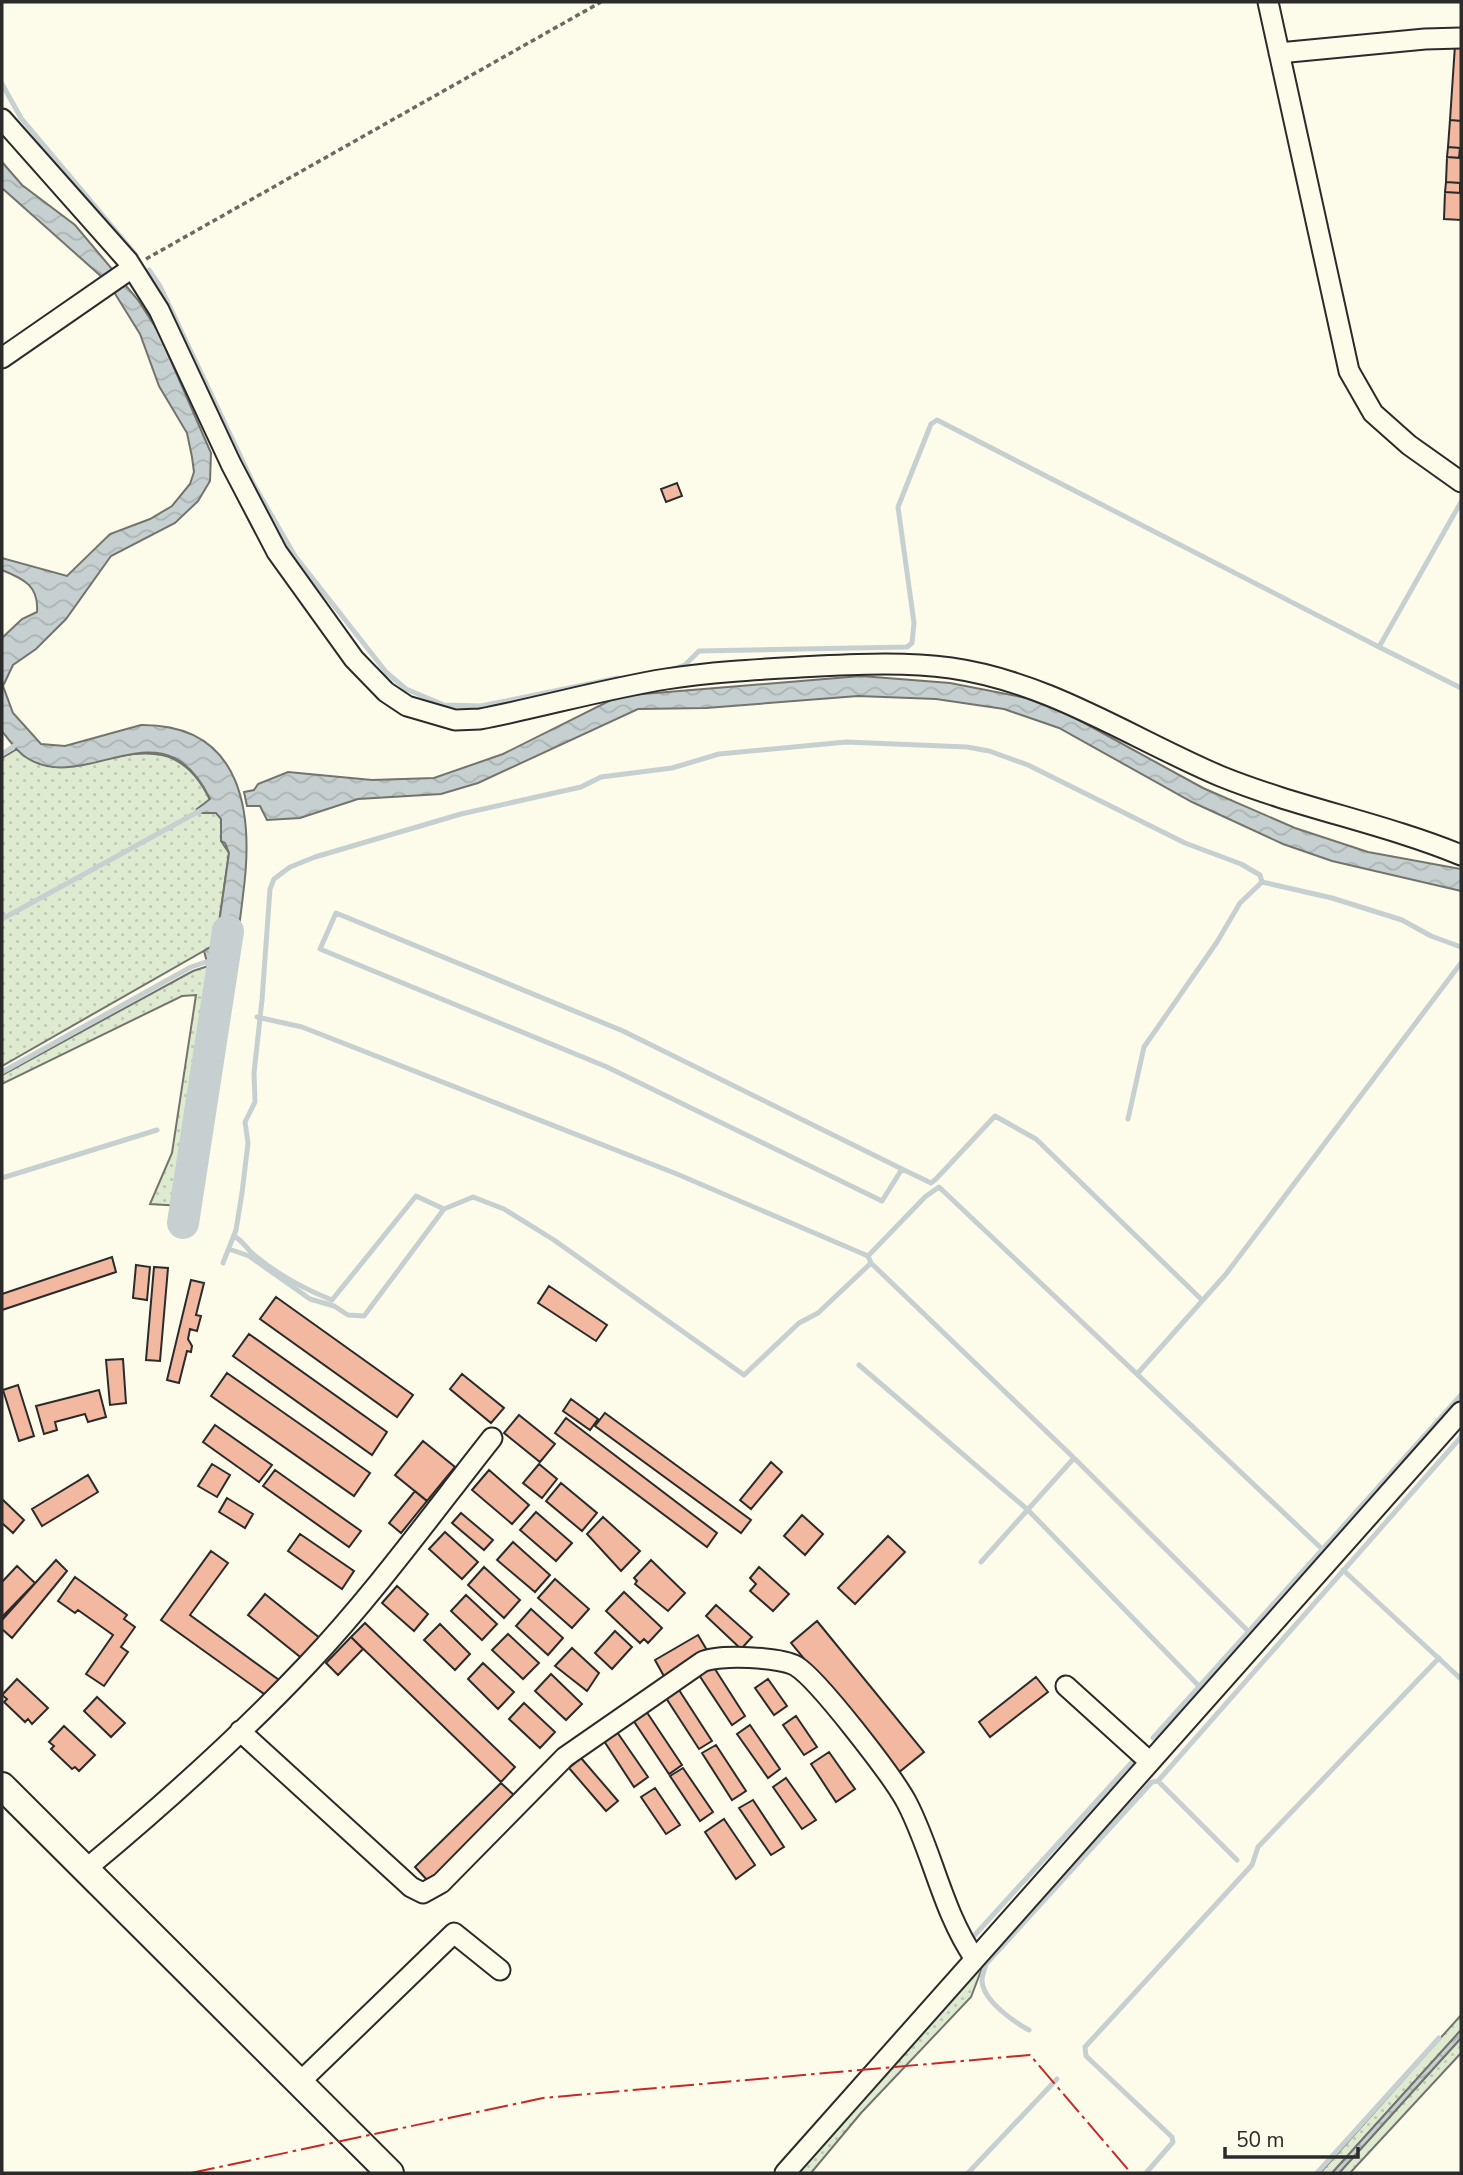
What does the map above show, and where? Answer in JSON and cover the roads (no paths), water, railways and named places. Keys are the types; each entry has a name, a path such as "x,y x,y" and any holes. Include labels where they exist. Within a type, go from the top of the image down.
{"main road":[{"path":"2,1786 390,2173"}],"street":[{"path":"1268,2 1349,371 1374,413 1409,445 1461,482"},
{"path":"1279,53 1425,38 1461,38"},
{"path":"2,119 159,310 231,464 277,552 354,659 386,692 407,706 455,720 480,719 663,680 720,671 881,663 954,668 1005,680 1053,696 1209,770 1268,794 1412,835 1461,855"},
{"path":"2,358 127,272"},
{"path":"785,2173 1461,1412"},
{"path":"86,1869 155,1812 308,1664 386,1573 492,1438"},
{"path":"240,1731 411,1887 423,1893 442,1883 565,1756 702,1662 727,1657 794,1665 834,1705 906,1800 961,1938 975,1959"},
{"path":"1066,1686 1150,1762"},
{"path":"299,2082 454,1933 500,1969"}],"water":[{"path":"2,162 22,185 75,225 138,300 158,331 211,453 210,481 198,501 175,523 111,556 66,619 36,649 13,665 3,686 13,713 41,744 65,746 141,725 175,729 202,740 221,757 235,780 243,806 246,835 246,865 239,925 226,974 216,974 208,966 204,951 214,945 217,937 229,853 225,843 221,841 221,819 216,813 202,813 197,809 210,799 191,770 170,756 147,753 74,767 50,767 23,755 2,731 2,638 22,619 37,612 37,603 33,590 23,580 2,570 2,558 67,576 110,534 150,519 172,506 190,484 194,472 187,433 159,386 140,334 114,292 103,278 2,188"},
{"path":"861,676 950,683 1027,698 1066,713 1203,788 1295,828 1368,852 1461,869 1461,891 1332,861 1283,844 1192,802 1059,728 1004,709 936,699 858,696 706,708 638,709 478,783 441,794 358,799 300,818 267,820 260,806 247,806 244,792 254,790 258,784 288,772 372,780 434,778 503,754 619,696"},
{"path":"1461,2030 1461,2038 1339,2173 1332,2173"}],"waterway":[{"path":"2,84 21,118 136,255"},
{"path":"149,270 160,286 254,485 295,556 386,672 406,689 444,705 481,706 618,678"},
{"path":"673,669 685,665 699,651 907,647 912,643 914,623 898,507 931,424 937,420 1379,647"},
{"path":"1461,502 1379,647 1461,688"},
{"path":"2,754 20,742"},
{"path":"223,1263 236,1230 248,1143 245,1122 255,1102 254,1073 270,889 274,879 290,867 315,857 461,814 581,787 601,777 672,768 719,754 846,742 967,747 989,751 1028,765 1185,843 1241,864 1260,875 1262,882"},
{"path":"2,919 205,808"},
{"path":"1128,1119 1144,1047 1217,942 1240,903 1262,882 1332,898 1402,920 1431,936 1461,947"},
{"path":"902,1169 882,1201 607,1067 320,949 336,913 623,1031 931,1183 995,1116 1036,1139 1200,1298"},
{"path":"183,1223 228,931"},
{"path":"2,1072 191,967 212,960"},
{"path":"1138,1373 1226,1274 1461,963"},
{"path":"257,1017 302,1027 677,1174 868,1256 871,1263 1074,1458 1248,1631"},
{"path":"2,1178 157,1130"},
{"path":"868,1256 925,1197 939,1187 1321,1548"},
{"path":"234,1236 281,1275 332,1300 416,1196 444,1209 473,1197 504,1209 554,1240 744,1375 799,1323 818,1313 871,1263"},
{"path":"229,1249 249,1256 310,1299 334,1306 348,1315 364,1316 444,1209"},
{"path":"859,1365 1028,1510 1198,1685"},
{"path":"1153,1738 1461,1395"},
{"path":"1158,1781 1461,1437"},
{"path":"981,1562 1074,1458"},
{"path":"1343,1570 1461,1679"},
{"path":"1146,2173 1173,2142 1172,2137 1086,2056 1085,2047 1252,1865 1258,1847 1439,1658"},
{"path":"973,1937 1133,1761"},
{"path":"1029,2030 1008,2016 987,1995 982,1980 986,1964 1152,1782 1158,1781 1237,1860"},
{"path":"1317,2173 1439,2038"},
{"path":"968,2173 1057,2079"}]}
